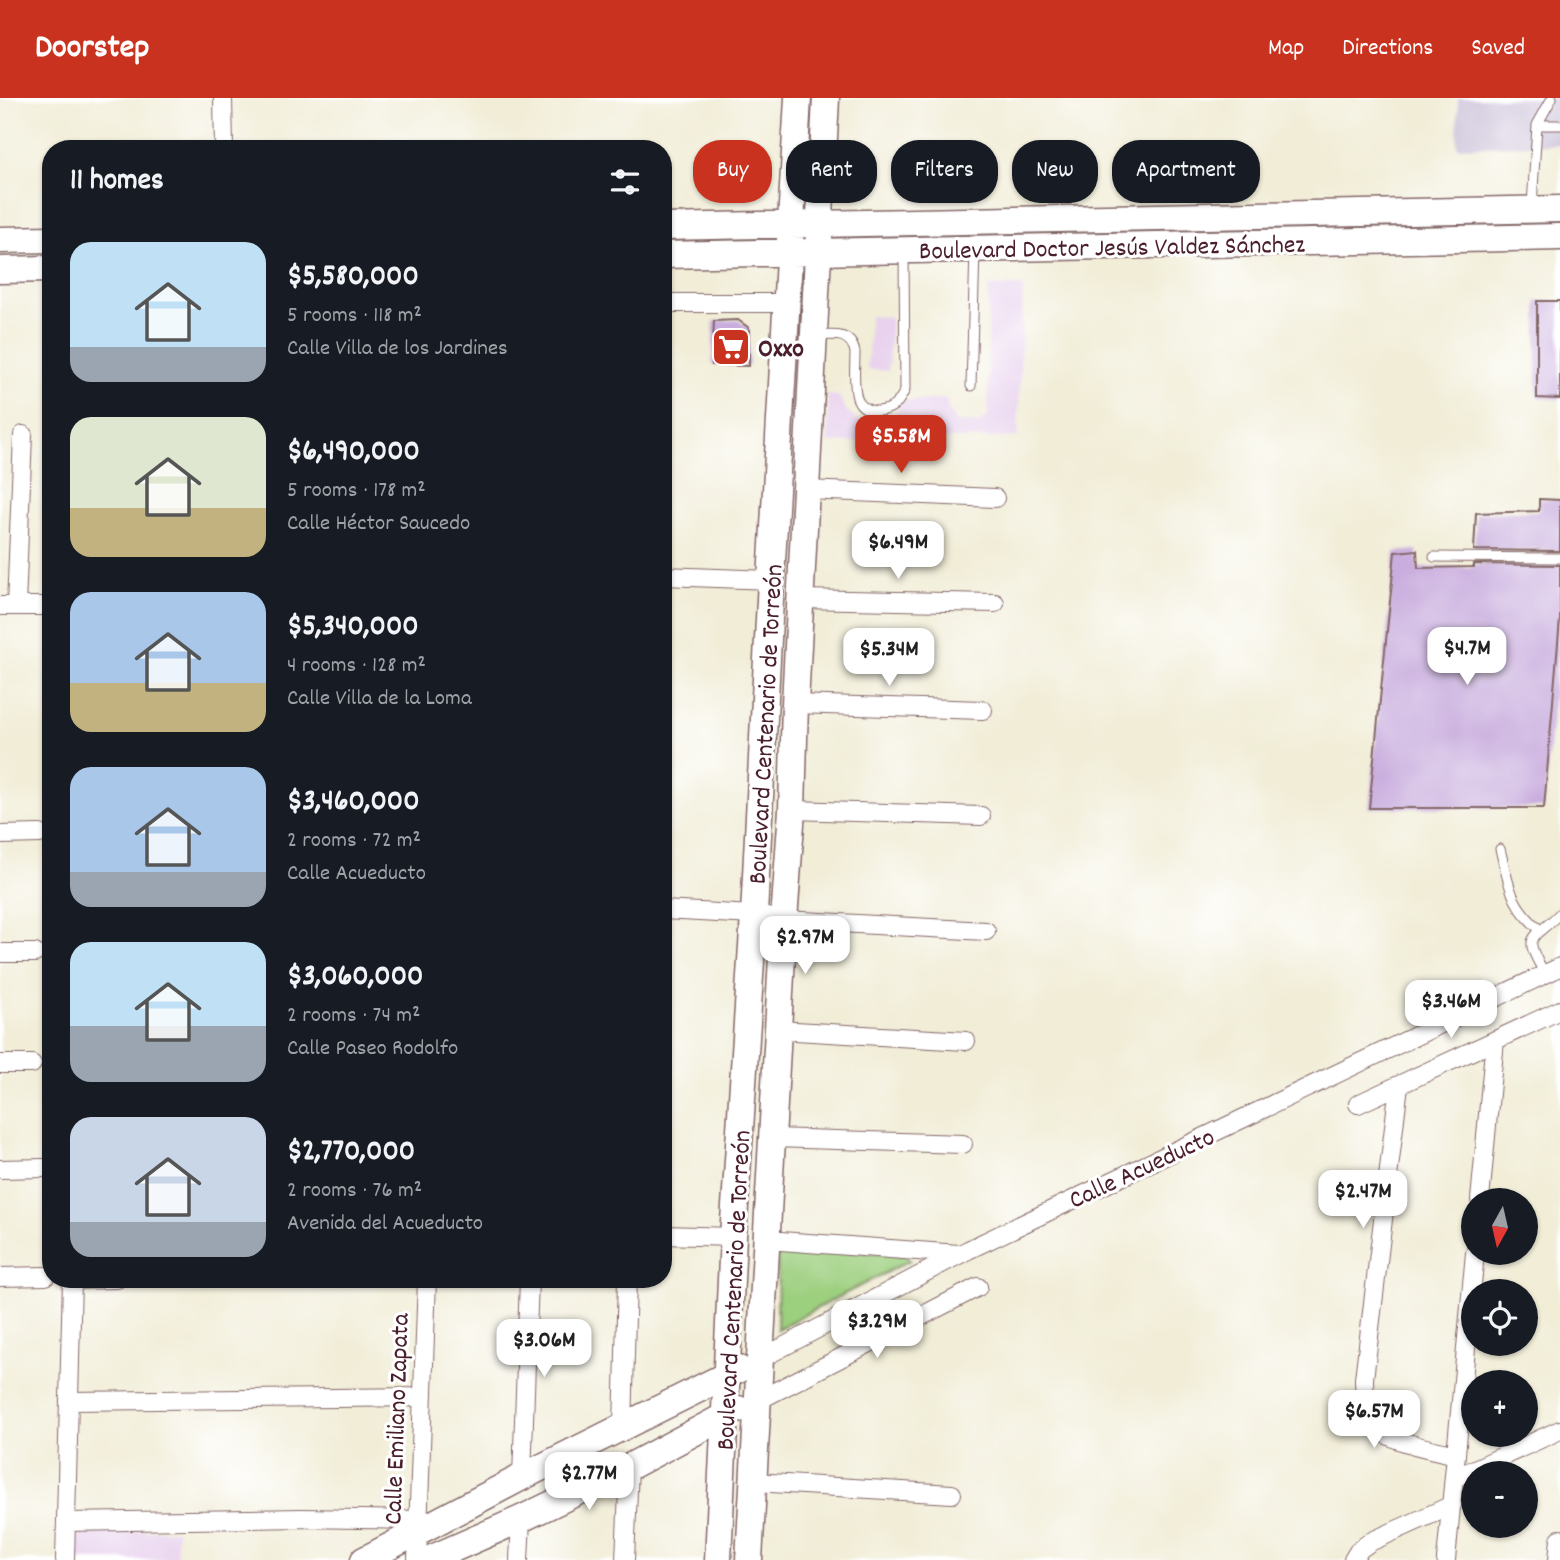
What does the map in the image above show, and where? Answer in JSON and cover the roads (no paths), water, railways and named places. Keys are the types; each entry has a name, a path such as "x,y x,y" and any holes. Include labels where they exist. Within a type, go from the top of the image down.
{"street":[{"path":"223,98 224,140"},
{"name":"Boulevard Centenario de Torreón","path":"749,1560 778,1030 770,918 771,580 798,98"},
{"name":"Boulevard Centenario de Torreón","path":"718,1560 733,1237 770,918 792,810 826,98"},
{"name":"Boulevard Doctor Jesús Valdez Sánchez","path":"672,227 1560,209"},
{"name":"Boulevard Doctor Jesús Valdez Sánchez","path":"672,255 1560,237"},
{"path":"0,240 42,239"},
{"path":"0,270 42,269"},
{"path":"672,303 787,303"},
{"path":"23,435 8,606 42,606"},
{"path":"806,490 995,499"},
{"path":"672,576 771,580"},
{"path":"800,599 995,603"},
{"path":"795,704 983,710"},
{"path":"792,810 981,816"},
{"path":"0,835 40,834"},
{"path":"672,911 986,931"},
{"path":"770,918 762,1117 773,1131 963,1144"},
{"path":"0,953 35,953"},
{"name":"Calle Acueducto","path":"363,1560 417,1526 623,1428 961,1254 1552,971"},
{"path":"1358,1104 1560,1010"},
{"path":"778,1030 966,1041"},
{"path":"1481,1188 1495,1040"},
{"path":"0,1064 32,1064"},
{"path":"1399,1086 1364,1380 1364,1403 1372,1424 1383,1433 1410,1444 1457,1455"},
{"path":"0,1169 42,1168"},
{"path":"672,1235 733,1237"},
{"path":"767,1240 961,1254"},
{"path":"1446,1560 1474,1265"},
{"path":"0,1277 42,1276"},
{"path":"428,1560 629,1467 978,1287"},
{"path":"65,1560 72,1288"},
{"name":"Calle Emiliano Zapata","path":"417,1560 427,1288"},
{"path":"522,1477 529,1288"},
{"path":"623,1428 628,1288"},
{"path":"70,1401 423,1396"},
{"path":"1455,1478 1560,1430"},
{"path":"625,1560 629,1467"},
{"path":"753,1482 952,1494"},
{"path":"1353,1560 1359,1550 1370,1542 1452,1505"},
{"path":"67,1521 302,1518 417,1526"},
{"path":"519,1560 521,1519"},
{"path":"1558,1560 1560,1539"}],"lane":[{"path":"1532,210 1537,125 1552,98"},
{"path":"1537,125 1560,125"},
{"path":"971,386 975,248"},
{"path":"813,336 835,335 850,339 855,352 857,397 862,406 870,411 880,411 896,404 905,390 904,250"},
{"path":"1434,557 1560,558"},
{"path":"1500,849 1510,892 1523,914 1540,930"},
{"path":"1552,971 1532,952 1531,945 1540,930 1560,914"}],"place":[{"name":"Oxxo","path":"731,347"}]}
